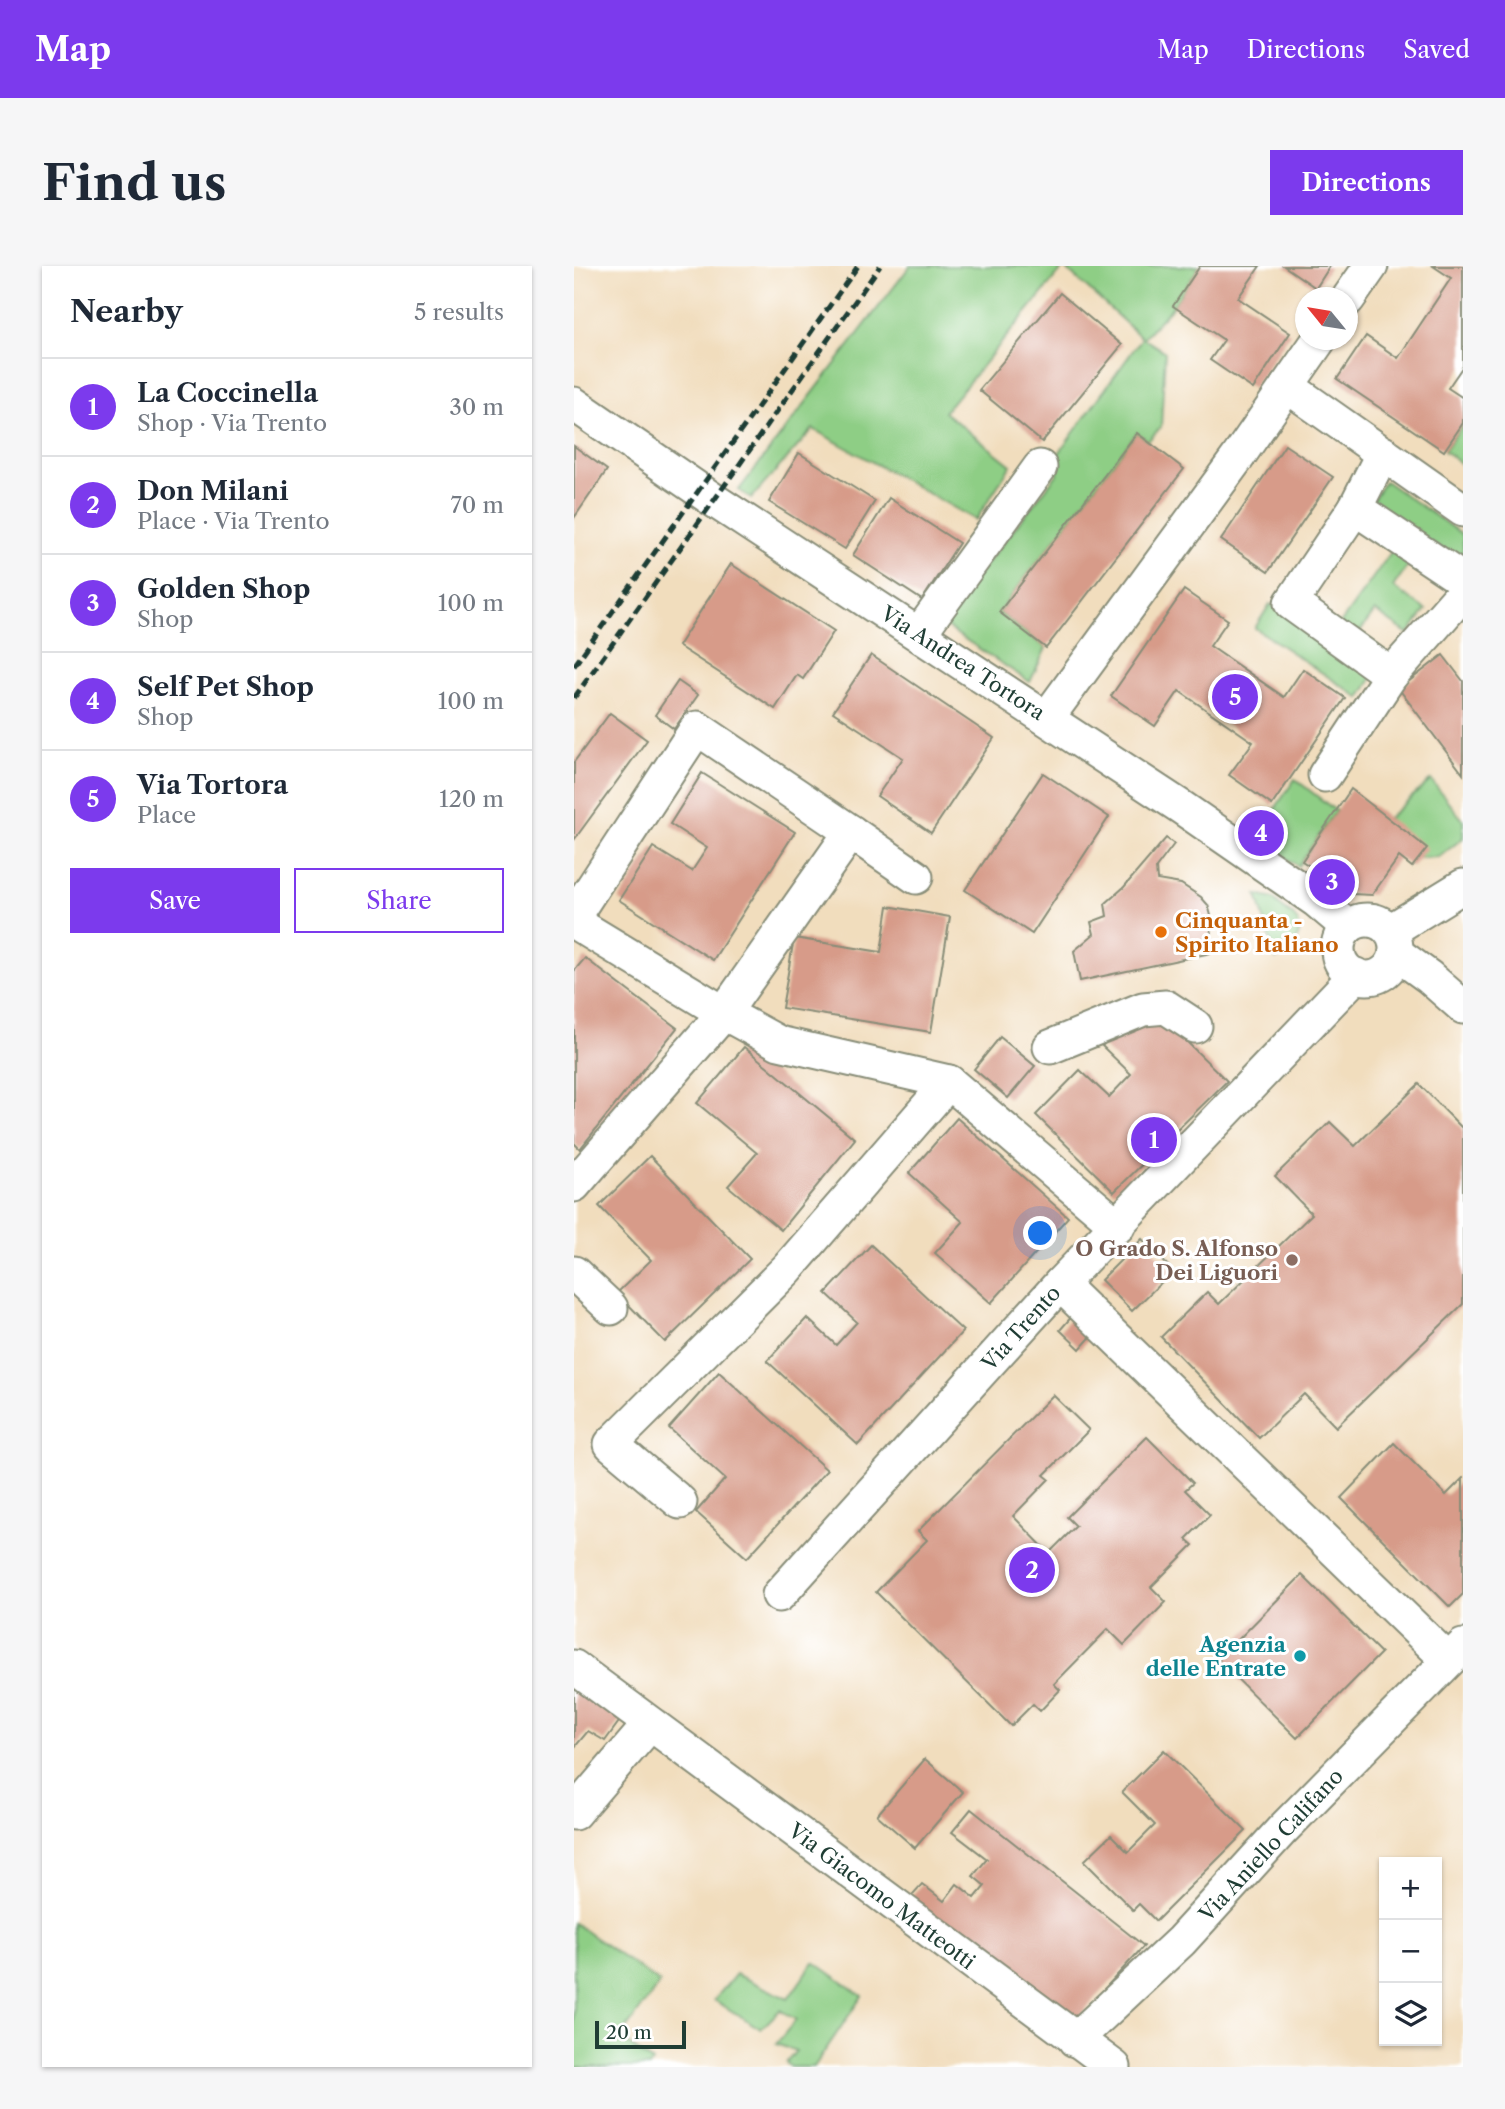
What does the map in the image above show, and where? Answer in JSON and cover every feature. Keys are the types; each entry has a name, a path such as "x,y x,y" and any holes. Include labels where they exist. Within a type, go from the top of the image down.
{"street":[{"path":"1356,287 1371,266"},
{"path":"1047,718 1238,457 1312,350"},
{"path":"1287,386 1463,510"},
{"name":"Via Andrea Tortora","path":"574,404 1047,718 1317,901 1348,927"},
{"path":"1382,453 1355,508 1291,603 1391,675"},
{"path":"919,634 1040,467"},
{"path":"1355,508 1463,580"},
{"path":"1325,775 1391,675 1463,593"},
{"path":"574,916 697,728 916,877"},
{"path":"574,1185 724,1013 851,832"},
{"path":"1393,942 1463,886"},
{"path":"1393,942 1394,961 1382,974 1373,977 1356,975 1348,970 1339,954 1342,935 1348,927 1365,920 1374,920 1383,924 1393,942 1463,1007"},
{"path":"574,922 724,1013 779,1043 949,1082 1118,1226"},
{"name":"Via Trento","path":"779,1595 1060,1284 1356,975"},
{"path":"1050,1047 1143,1009 1166,1007 1195,1026"},
{"path":"680,1502 611,1444 787,1269 949,1082"},
{"path":"574,1273 611,1308"},
{"path":"1060,1284 1455,1653"},
{"name":"Via Aniello Califano","path":"1075,2040 1181,1941 1282,1830 1455,1653"},
{"name":"Via Giacomo Matteotti","path":"574,1667 1114,2067"},
{"path":"574,1813 650,1724"}],"green space":[{"path":"910,266 1200,266 1173,306 1143,338 1165,352 1161,427 1148,441 1137,433 999,612 1046,648 1030,682 940,623 1058,473 1054,460 1142,338 1064,267 944,412 1011,465 976,520 813,429 751,499 739,490"},
{"path":"1463,424 1463,465 1444,451"},
{"path":"1385,481 1463,535 1463,562 1369,505"},
{"path":"1396,545 1414,557 1393,587 1426,610 1408,634 1375,611 1352,643 1335,631"},
{"path":"1270,604 1375,674 1360,698 1255,628"},
{"path":"1295,779 1336,811 1298,866 1256,837"},
{"path":"1431,780 1463,820 1463,838 1439,857 1419,858 1388,818"},
{"path":"1257,895 1274,899 1293,915 1298,924 1295,942 1276,959"},
{"path":"574,1923 660,1983 620,2037 652,2062 649,2067 574,2067"},
{"path":"814,1962 862,1996 814,2067 791,2067 786,2063 796,2051 776,2044 796,2020 780,2010 761,2029 714,2000 736,1974 788,1999"}],"building":[{"path":"1200,266 1260,266 1238,298 1290,333 1253,389 1210,360 1224,340 1173,306"},
{"path":"1284,266 1330,266 1315,287"},
{"path":"1433,266 1463,266 1463,366 1448,388 1463,398 1463,423 1444,451 1337,379 1366,336 1398,358 1451,278"},
{"path":"1060,293 1122,345 1042,442 979,390"},
{"path":"1137,433 1184,469 1046,648 999,612"},
{"path":"1285,445 1333,477 1268,572 1221,540"},
{"path":"574,446 607,470 574,518"},
{"path":"799,453 875,501 845,549 769,502"},
{"path":"889,498 959,543 922,600 853,555"},
{"path":"731,564 834,631 803,679 797,675 775,709 678,646"},
{"path":"1184,590 1228,620 1210,646 1284,697 1303,669 1345,698 1272,805 1229,775 1253,742 1179,691 1155,726 1111,696"},
{"path":"871,655 994,738 931,833 877,796 903,758 833,712"},
{"path":"1443,655 1463,681 1463,774 1399,689"},
{"path":"678,681 698,695 674,729 655,715"},
{"path":"610,713 647,740 574,840 574,762"},
{"path":"702,773 795,832 713,960 619,900 653,847 692,871 707,848 670,824"},
{"path":"1043,773 1109,817 1032,934 965,890"},
{"path":"1351,789 1427,848 1412,867 1399,857 1372,895 1352,894 1302,861"},
{"path":"1166,838 1174,844 1156,868 1157,880 1181,884 1208,905 1212,919 1211,953 1080,981 1074,951 1094,934 1091,922 1107,916 1105,904 1124,887"},
{"path":"888,906 950,917 931,1032 782,1008 794,938 881,952"},
{"path":"585,958 677,1028 580,1149 574,1143 574,971"},
{"path":"1145,1001 1227,1081 1114,1192 1036,1115 1080,1070 1109,1097 1131,1074 1102,1046"},
{"path":"1000,1037 1035,1066 1008,1098 974,1069"},
{"path":"744,1047 855,1139 781,1230 728,1186 757,1153 697,1103"},
{"path":"1419,1084 1463,1129 1463,1304 1336,1427 1304,1394 1259,1438 1161,1337 1207,1292 1219,1304 1312,1214 1275,1176 1330,1122 1355,1146"},
{"path":"957,1118 1068,1217 991,1303 935,1253 963,1222 909,1173"},
{"path":"650,1156 750,1259 665,1342 617,1293 651,1260 599,1206"},
{"path":"1142,1239 1173,1271 1132,1311 1101,1280"},
{"path":"871,1245 963,1331 858,1445 767,1361 807,1318 836,1345 857,1322 826,1293"},
{"path":"1074,1314 1095,1332 1080,1349 1060,1330"},
{"path":"719,1372 827,1470 747,1558 696,1512 725,1479 669,1428"},
{"path":"1053,1395 1089,1430 1044,1475 1049,1479 1013,1516 1049,1553 1076,1526 1067,1517 1147,1437 1193,1483 1185,1490 1210,1515 1186,1539 1193,1545 1151,1587 1166,1602 1124,1645 1108,1629 1054,1684 1060,1690 1040,1711 1033,1704 1011,1726 876,1592 927,1540 918,1531"},
{"path":"1394,1443 1446,1495 1463,1478 1463,1594 1450,1607 1341,1498"},
{"name":"Agenzia delle Entrate","path":"1302,1575 1381,1653 1297,1738 1218,1660"},
{"path":"574,1687 621,1719 605,1741 588,1731 574,1748"},
{"path":"1164,1750 1246,1831 1156,1921 1139,1904 1133,1910 1084,1861 1111,1835 1128,1852 1155,1825 1122,1792"},
{"path":"925,1759 963,1792 915,1848 877,1815"},
{"path":"971,1809 1144,1946 1072,2024 903,1905 922,1884 944,1901 957,1884 975,1898 985,1886 973,1876 987,1859 952,1832"}],"railway":[{"path":"574,666 858,266"},
{"path":"574,698 880,266"}],"place":[{"name":"Via Tortora","path":"1235,697"},
{"name":"Self Pet Shop","path":"1261,833"},
{"name":"Golden Shop","path":"1332,882"},
{"name":"Cinquanta - Spirito Italiano","path":"1161,932"},
{"name":"La Coccinella","path":"1154,1140"},
{"name":"O Grado S. Alfonso Dei Liguori","path":"1292,1260"},
{"name":"Don Milani","path":"1032,1570"},
{"name":"Agenzia delle Entrate","path":"1300,1656"}]}
